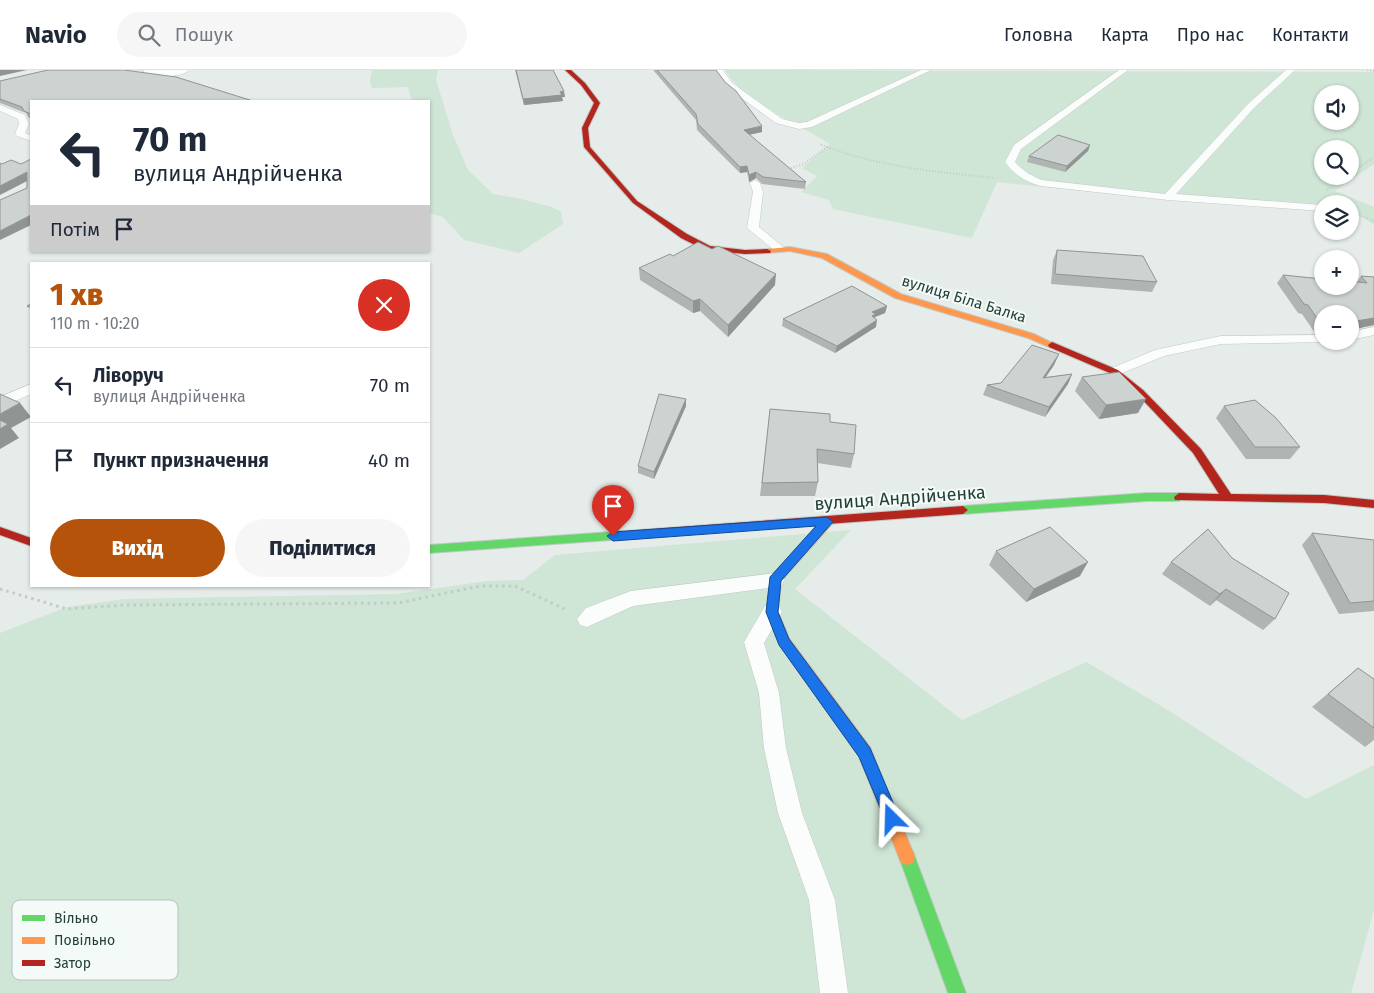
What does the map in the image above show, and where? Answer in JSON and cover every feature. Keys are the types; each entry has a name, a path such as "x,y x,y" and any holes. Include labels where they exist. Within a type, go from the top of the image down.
{"street":[{"path":"149,70 158,72 183,70"},
{"name":"вулиця Біла Балка","path":"568,70 583,84 597,103 585,128 587,147 636,202 684,236 708,248 745,252 778,248 801,250 824,256 898,296 1032,336 1115,372 1140,392 1197,451 1227,497"},
{"name":"вулиця Андрійченка","path":"430,549 827,522 1147,497 1324,499 1374,504"},
{"path":"827,522 775,580 772,612 784,642 865,752 919,886 957,993"},
{"path":"0,531 30,542"}],"lane":[{"path":"719,70 729,85 779,121 799,126 809,124 926,70"},
{"path":"1124,70 1018,147 1010,162 1026,178 1041,183 1168,197 1314,207"},
{"path":"1168,197 1251,106 1291,70"},
{"path":"0,108 22,117 24,124 20,134 30,138"},
{"path":"755,183 758,192 753,228 778,248"},
{"path":"1359,334 1374,331"},
{"path":"1115,372 1160,353 1221,340 1314,338"},
{"path":"0,403 30,388"},
{"path":"587,619 593,614 631,599 775,580"},
{"path":"772,612 754,642 769,693 775,748 790,813 822,900 834,993"}],"path":[{"path":"1367,70 1374,71"},
{"path":"789,124 804,137 827,147 844,154 885,164 954,174 1041,183"},
{"path":"755,183 784,170 804,164 827,147"},
{"path":"1359,168 1374,158"},
{"path":"1325,192 1335,185"},
{"path":"1359,215 1374,221"},
{"path":"0,589 67,609 125,605 398,603 480,586 515,586 587,619"}],"green space":[{"path":"372,70 438,70 436,80 453,135 468,170 493,194 552,207 561,212 563,224 519,253 464,240 443,217 430,213 430,100 412,100 408,87 372,88 370,82"},
{"path":"725,70 1374,72 1374,164 1359,174 1359,140 1314,140 1314,185 1344,185 1335,191 1345,195 1314,195 1314,209 1172,200 997,182 972,238 833,209 829,200 801,192 817,176 802,168 830,144 773,112 744,92"},
{"path":"1359,201 1374,207 1374,225 1359,216"},
{"path":"851,530 795,589 962,720 1086,662 1163,707 1306,799 1374,765 1374,910 1351,993 0,993 0,633 67,607 124,599 396,594 487,581 523,580 555,555"}],"building":[{"path":"48,70 124,70 176,77 250,100 30,100 30,114 24,111 22,107 0,99 0,81"},
{"path":"516,70 553,70 564,91 560,92 562,95 523,99"},
{"path":"657,70 716,70 725,82 736,91 762,126 744,130 806,182 763,177 756,172 749,175 747,166 740,167 698,124 696,114"},
{"path":"1058,135 1090,145 1067,166 1029,156"},
{"path":"11,160 21,164 30,160 30,216 0,231 0,200 27,188 27,172 0,186 0,163"},
{"path":"698,242 712,249 718,246 776,274 728,325 700,299 693,301 639,268 670,254 673,256"},
{"path":"1057,250 1143,256 1157,282 1055,274"},
{"path":"1283,275 1314,278 1314,295 1359,295 1359,282 1367,283 1361,276 1374,277 1374,318 1359,320 1359,305 1314,305 1314,314 1308,305 1304,304"},
{"path":"852,286 887,306 872,312 876,314 872,316 877,320 837,346 783,319"},
{"path":"1032,345 1059,354 1043,378 1072,374 1049,407 987,385 1001,383"},
{"path":"1119,372 1146,399 1106,405 1082,377"},
{"path":"0,394 20,403 0,414"},
{"path":"659,394 686,399 654,472 638,466"},
{"path":"1255,400 1276,418 1300,447 1255,447 1224,406"},
{"path":"770,409 830,414 830,422 856,425 854,454 817,449 818,482 762,483"},
{"path":"0,420 8,424 0,429"},
{"path":"1050,527 1088,562 1034,589 996,551"},
{"path":"1208,529 1232,558 1289,593 1275,619 1226,589 1220,594 1171,562"},
{"path":"1312,533 1374,540 1374,601 1350,603"},
{"path":"1358,668 1374,679 1374,728 1328,694"}],"traffic: fast":[{"path":"963,510 1147,497 1179,497"},
{"path":"430,549 625,535"},
{"path":"907,857 957,993"}],"traffic: slow":[{"path":"767,251 790,249 824,256 898,296 1031,336 1052,345"},
{"path":"827,522 775,580 772,612 784,641 865,752 907,857"}],"traffic: jam":[{"path":"568,70 583,84 597,103 585,128 587,147 635,202 684,236 708,248 745,252 767,251"},
{"path":"1052,345 1115,372 1140,392 1197,451 1227,497"},
{"path":"1179,497 1324,499 1374,504"},
{"path":"625,535 963,510"},
{"path":"0,531 30,542"}],"route":[{"path":"613,536 827,522 775,580 772,612 784,642 865,752 892,819"}]}
